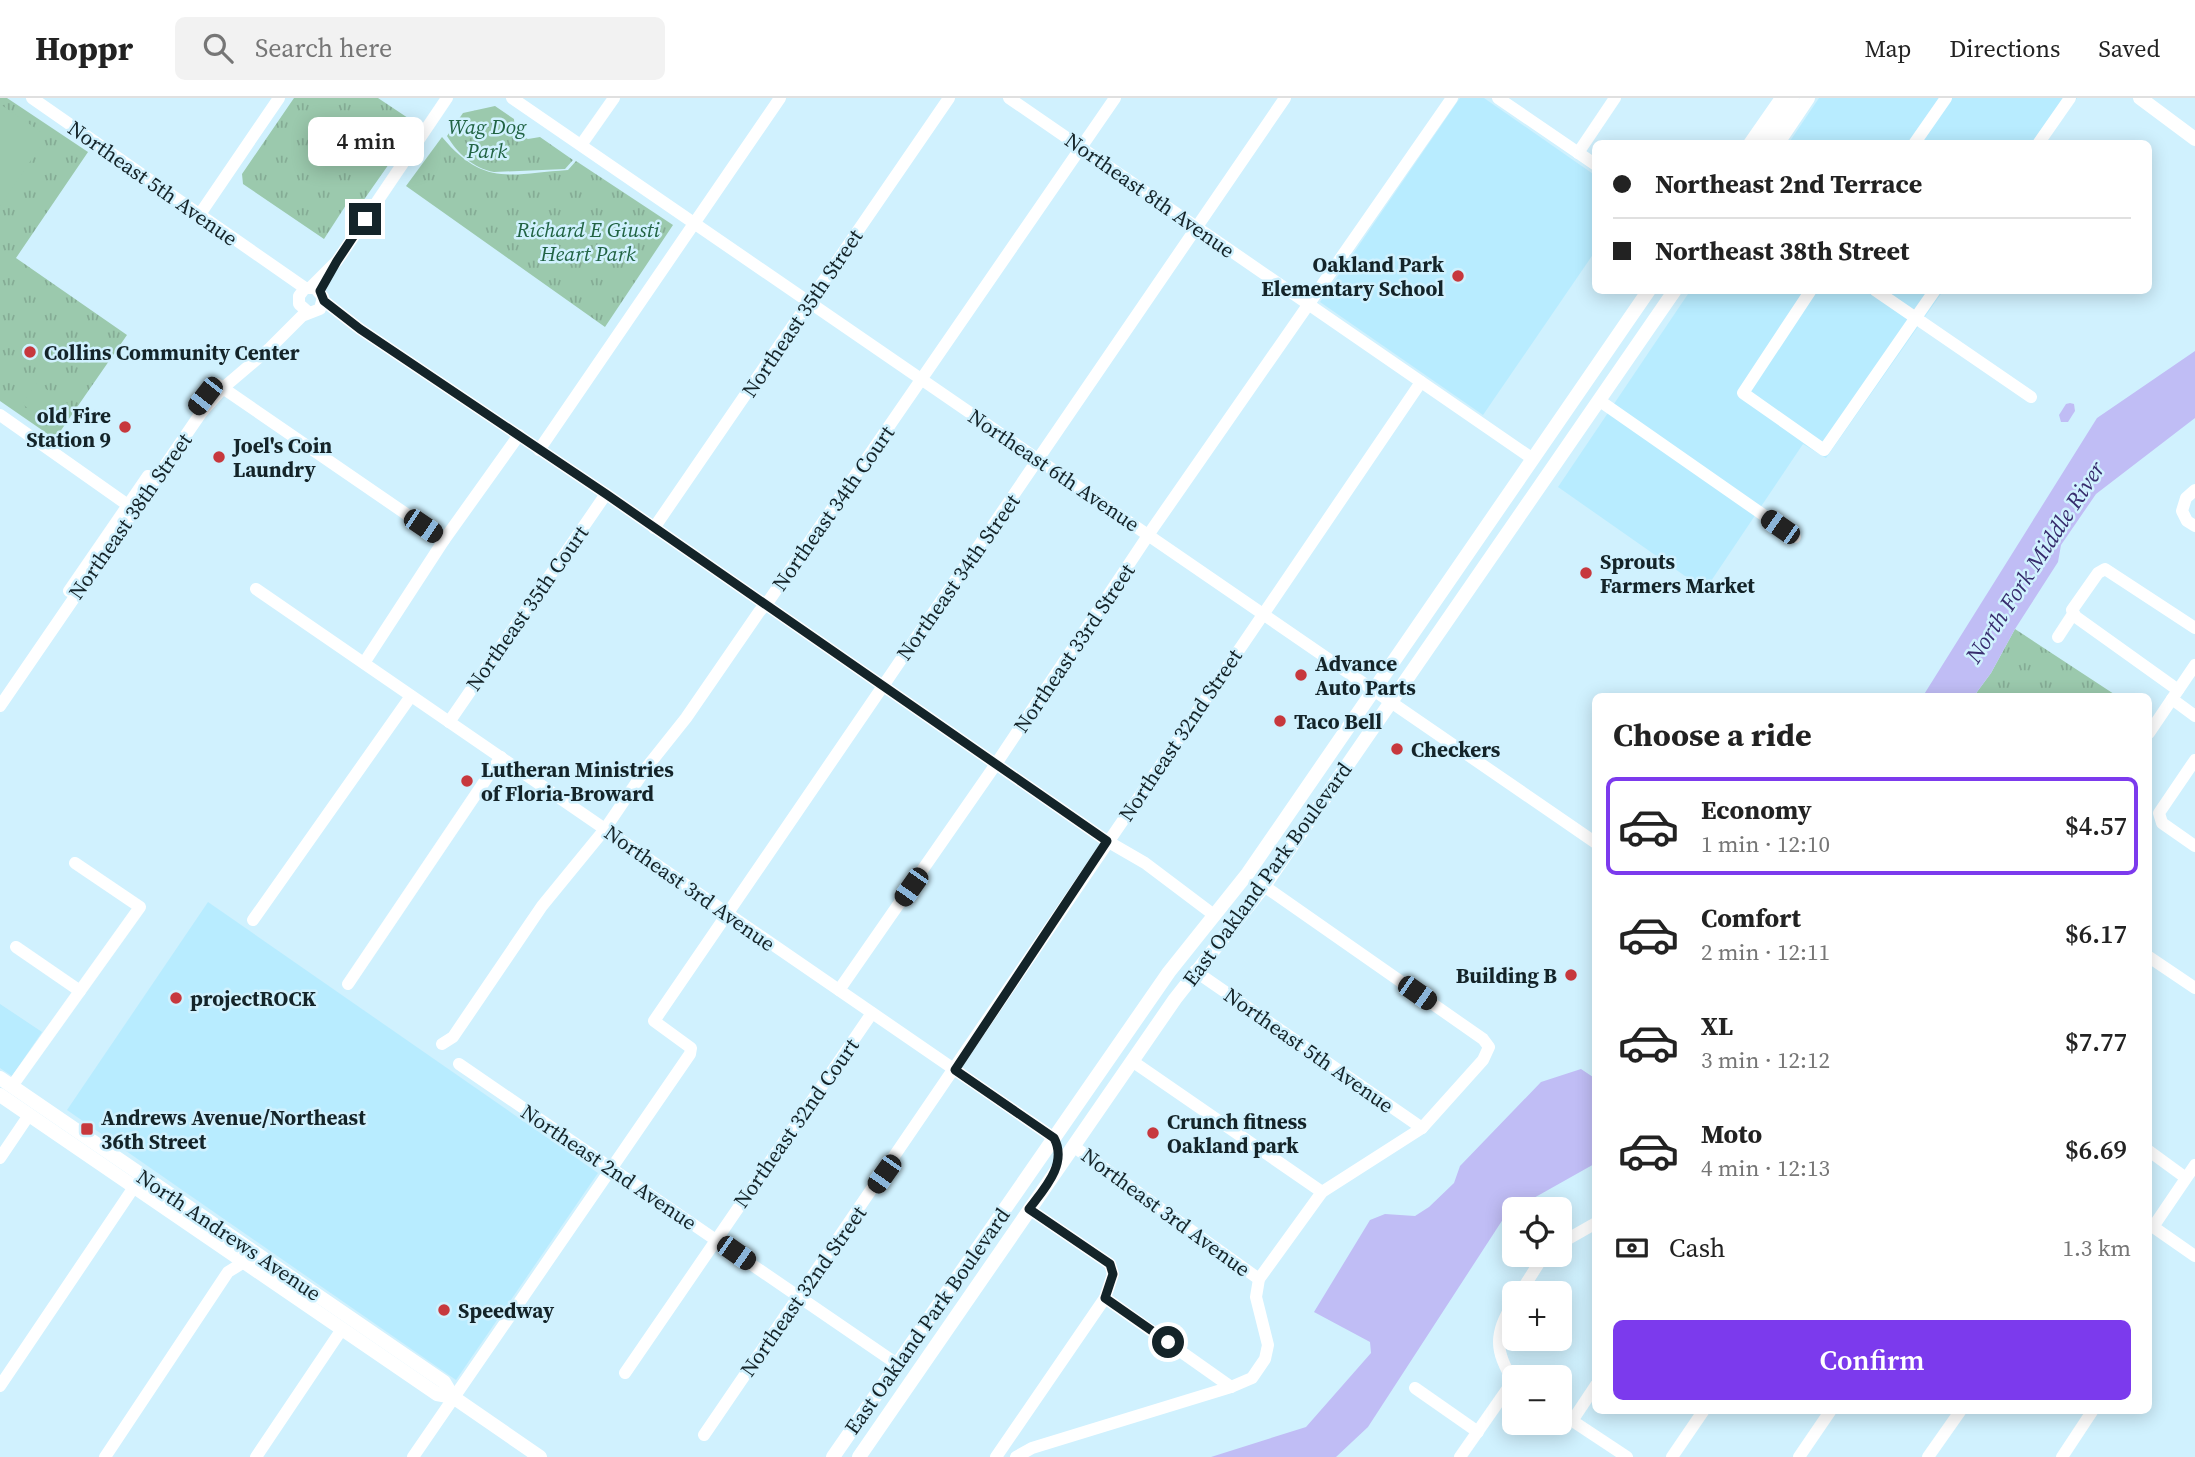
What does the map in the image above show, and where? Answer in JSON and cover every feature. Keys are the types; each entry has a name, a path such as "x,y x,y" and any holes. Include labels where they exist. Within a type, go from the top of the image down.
{"main road":[{"path":"1753,140 1782,98"},
{"path":"1765,140 1792,98"},
{"path":"1780,140 1808,98"},
{"path":"2140,98 2195,139"},
{"name":"East Oakland Park Boulevard","path":"833,1457 1179,958 1248,873 1646,294"},
{"path":"1650,327 1651,313 1663,294"},
{"name":"East Oakland Park Boulevard","path":"859,1457 1195,971 1264,886 1672,294"},
{"path":"1589,378 1591,393 1600,401"},
{"path":"1562,418 1569,425 1571,432 1569,446"},
{"path":"1208,956 1217,926 1214,915"},
{"path":"1129,1029 1127,1046 1132,1061"},
{"name":"North Andrews Avenue","path":"3,1087 48,1110 248,1256 444,1382 453,1397 534,1455"},
{"name":"North Andrews Avenue","path":"3,1087 29,1115 134,1187 235,1247"},
{"path":"29,1115 35,1111 48,1110"},
{"path":"1054,1138 1059,1152 1055,1172"},
{"name":"North Andrews Avenue","path":"248,1256 342,1329 437,1394 453,1397"},
{"path":"944,1296 943,1311 945,1320 950,1325"},
{"path":"896,1403 903,1379 897,1364"}],"street":[{"name":"Northeast 5th Avenue","path":"32,98 274,268 281,270 311,299 606,494 1107,841 1145,863 1214,915"},
{"name":"Northeast 38th Street","path":"0,692 220,386 311,299 447,98"},
{"name":"Northeast 6th Avenue","path":"512,98 1592,840"},
{"path":"582,145 614,98"},
{"path":"539,450 780,98"},
{"name":"Northeast 35th Street","path":"654,528 949,98"},
{"name":"Northeast 8th Avenue","path":"1009,98 1533,459"},
{"name":"Northeast 34th Court","path":"442,1044 453,1037 542,906 605,829 647,767 686,718 832,511 1115,98"},
{"name":"Northeast 34th Street","path":"610,1170 690,1054 691,1048 684,1041 654,1021 1285,98"},
{"name":"Northeast 33rd Street","path":"839,990 996,764 1149,534 1452,98"},
{"path":"1498,98 1592,162"},
{"path":"1578,153 1615,98"},
{"path":"1917,140 1946,98"},
{"path":"2041,140 2070,98"},
{"path":"200,214 275,99"},
{"path":"1808,294 1743,393 1824,450 1932,294"},
{"path":"1881,294 2031,397"},
{"name":"Northeast 32nd Street","path":"704,1435 1421,382"},
{"path":"220,386 444,540"},
{"path":"1600,401 1795,537"},
{"path":"0,415 132,507"},
{"path":"364,663 444,540 519,435"},
{"path":"2195,489 2186,498 2182,511 2187,521 2195,526"},
{"name":"Northeast 35th Court","path":"449,722 606,494"},
{"name":"Northeast 38th Street","path":"0,706 132,507"},
{"path":"2057,638 2073,614 2072,610 2098,573 2105,569 2195,628"},
{"name":"Northeast 3rd Avenue","path":"256,589 1054,1138"},
{"path":"2073,614 2175,695 2195,716"},
{"path":"2152,729 2195,665"},
{"path":"253,920 411,696"},
{"path":"348,985 501,757"},
{"path":"2195,760 2159,813 2162,823 2195,846"},
{"path":"3,1087 79,991 140,907 75,863"},
{"path":"1016,1457 1032,1448 1231,1387 1252,1378 1265,1359 1268,1345 1256,1297 1259,1279 1322,1192 1422,1128 1483,1060 1489,1046 1483,1039 1264,886"},
{"path":"16,947 79,991"},
{"path":"2152,959 2195,988"},
{"name":"Northeast 5th Avenue","path":"1195,971 1422,1128"},
{"name":"Northeast 32nd Court","path":"625,1373 872,1013"},
{"path":"1132,1061 1322,1192"},
{"name":"Northeast 2nd Avenue","path":"458,1064 897,1364"},
{"path":"0,1158 29,1115"},
{"name":"Northeast 3rd Avenue","path":"1073,1146 1259,1279"},
{"path":"2152,1153 2186,1178"},
{"path":"2152,1224 2195,1165"},
{"path":"413,1457 610,1170"},
{"path":"0,1386 134,1187"},
{"path":"996,1457 1105,1298 1113,1274 1110,1264 1029,1209"},
{"path":"1572,1237 1592,1225"},
{"path":"2152,1226 2195,1256"},
{"path":"229,1272 235,1247"},
{"path":"105,1457 229,1272 248,1256"},
{"path":"1105,1298 1231,1387"},
{"path":"1502,1328 1497,1345 1504,1365"},
{"path":"256,1457 342,1329"},
{"path":"1415,1388 1478,1432"},
{"path":"1592,1391 1572,1421 1627,1457"},
{"path":"1460,1457 1502,1397"},
{"path":"1672,1457 1701,1414"},
{"path":"1799,1457 1828,1414"},
{"path":"1928,1457 1958,1414"},
{"path":"2062,1457 2091,1414"}],"shaded area":[{"name":"Oakland Park Elementary School","path":"1460,98 1484,98 1592,173 1592,256 1483,415 1320,302"},
{"path":"1819,98 2077,98 2048,140 1791,140"},
{"path":"1688,294 1941,294 1826,458 1803,444 1705,590 1558,487"},
{"path":"208,902 598,1173 456,1380 67,1110"},
{"path":"0,1004 42,1032 12,1076 0,1068"}],"green space":[{"path":"0,98 7,98 88,152 16,258 127,335 55,439 0,401"},
{"path":"294,98 378,98 417,124 356,211 346,205 324,239 243,184 242,174"},
{"path":"0,104 44,134 44,141 0,206"},
{"name":"Wag Dog Park","path":"495,106 514,119 515,133 528,139 540,137 573,160 565,169 494,172 473,164 456,149 447,136 463,113"},
{"name":"Richard E Giusti Heart Park","path":"442,137 471,164 499,174 568,170 576,161 673,225 605,327 406,186"},
{"path":"37,383 73,407 58,429 22,404"},
{"path":"2015,629 2112,693 1976,693 1991,673"}],"water":[{"name":"North Fork Middle River","path":"2195,351 2195,418 2096,494 2061,545 2058,562 1976,693 1925,693 2097,418"},
{"path":"2066,404 2074,404 2075,411 2068,422 2061,422 2059,415"},
{"path":"1581,1069 1592,1076 1592,1165 1535,1197 1502,1197 1502,1221 1368,1427 1336,1457 1211,1457 1306,1427 1371,1353 1370,1342 1314,1312 1370,1220 1385,1214 1415,1216 1429,1207 1454,1183 1460,1166 1541,1082"}],"place":[{"name":"Oakland Park Elementary School","path":"1458,276"},
{"name":"Collins Community Center","path":"30,352"},
{"name":"old Fire Station 9","path":"125,427"},
{"name":"Joel's Coin Laundry","path":"219,457"},
{"name":"Sprouts Farmers Market","path":"1586,573"},
{"name":"Advance Auto Parts","path":"1301,675"},
{"name":"Taco Bell","path":"1280,721"},
{"name":"Checkers","path":"1397,749"},
{"name":"Lutheran Ministries of Floria-Broward","path":"467,781"},
{"name":"Building B","path":"1571,975"},
{"name":"projectROCK","path":"176,998"},
{"name":"Andrews Avenue/Northeast 36th Street","path":"87,1129"},
{"name":"Crunch fitness Oakland park","path":"1153,1133"},
{"name":"Speedway","path":"444,1310"}],"route":[{"path":"365,219 320,291 324,301 360,329 606,494 1107,841 955,1070 1054,1138 1059,1152 1055,1172 1029,1209 1110,1264 1113,1274 1105,1298 1168,1342"}]}
